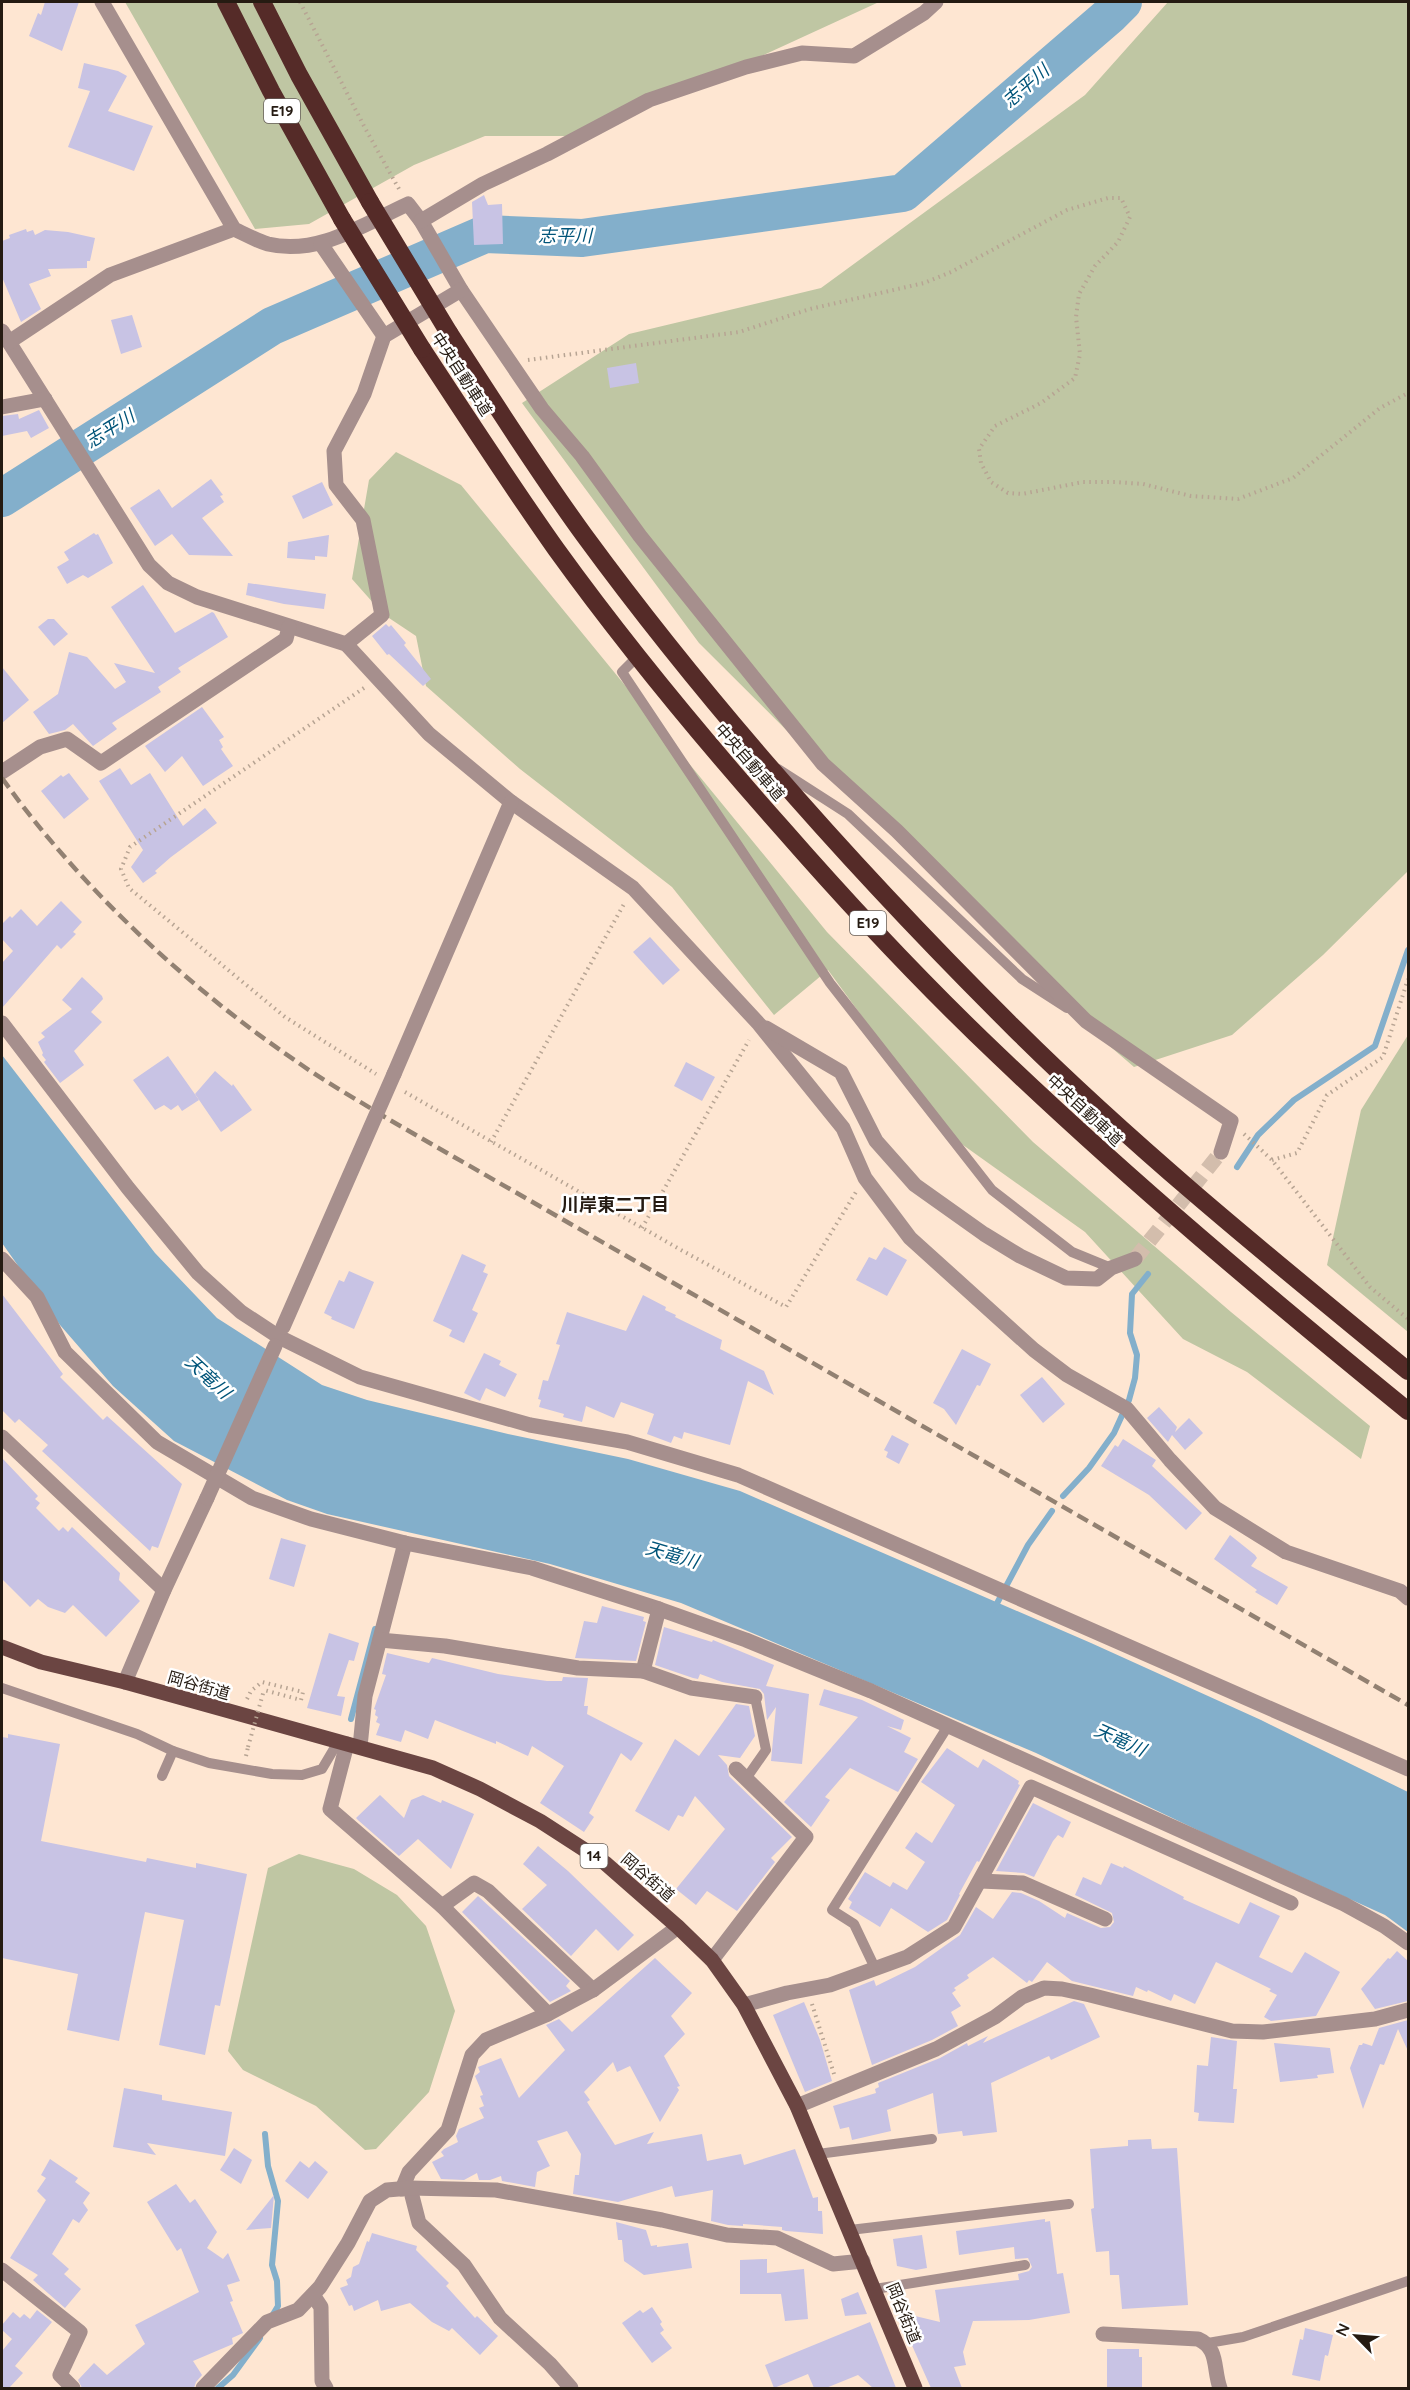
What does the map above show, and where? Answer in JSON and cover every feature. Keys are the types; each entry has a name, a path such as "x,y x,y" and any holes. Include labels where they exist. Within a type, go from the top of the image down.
{"highway":[{"name":"中央自動車道","path":"226,2 271,91 342,219 422,349 558,551 718,756 817,868 996,1054 1133,1180 1258,1288 1408,1411"},
{"name":"中央自動車道","path":"262,2 299,75 370,202 449,333 583,534 673,651 765,761 839,846 1018,1032 1138,1143 1278,1264 1408,1371"}],"main road":[{"name":"岡谷街道","path":"2,1647 41,1662 125,1682 433,1768 480,1789 540,1821 605,1863 712,1960 744,2005 797,2106 915,2388"}],"street":[{"path":"102,2 234,229 266,244 295,248 321,244 408,204 421,221 461,290 542,409 582,456 639,536 824,764 897,831 1086,1021 1231,1121 1221,1152"},
{"path":"421,221 483,184 548,154 649,100 747,67 802,53 854,56 924,13 936,2"},
{"path":"234,229 110,275 5,336 149,565 168,583 197,597 346,644 429,734 512,802 633,888 759,1024 843,1128 865,1178 910,1238 1034,1350 1066,1375 1127,1409 1215,1508 1286,1552 1400,1591 1408,1598"},
{"path":"321,244 384,336"},
{"path":"346,644 382,615 363,520 336,485 334,451 364,394 384,336 461,290"},
{"path":"2,407 45,399"},
{"path":"2,772 40,747 67,739 101,763 286,639 289,627"},
{"path":"125,1682 279,1336 389,1077 512,802"},
{"path":"2,1023 128,1188 198,1273 241,1312 279,1336 360,1377 530,1425 627,1442 738,1475 1408,1769"},
{"path":"759,1024 841,1072 876,1141 915,1185 984,1234 1020,1256 1066,1278 1096,1279 1111,1268 1135,1259"},
{"path":"2,1259 37,1297 65,1352 157,1442 252,1498 311,1520 405,1543 532,1568 757,1644 948,1726 1344,1904 1408,1942"},
{"path":"2,1437 164,1590"},
{"path":"405,1543 365,1696 330,1809 442,1906 548,2014"},
{"path":"643,1671 659,1609"},
{"path":"380,1640 445,1646 578,1668 643,1671 691,1688 755,1697"},
{"path":"712,1960 806,1837 741,1774"},
{"path":"744,2005 830,1985 907,1957 954,1927 1031,1787 1291,1903"},
{"path":"981,1881 1023,1883 1105,1919"},
{"path":"442,1906 474,1883 488,1891 592,1990"},
{"path":"571,2388 550,2364 500,2318 464,2265 419,2223 406,2188 409,2172 448,2130 472,2055 486,2040 548,2014 592,1990 678,1927"},
{"path":"797,2106 936,2049 995,2017 1022,1997 1044,1988 1090,1995 1232,2031 1263,2032 1364,2020 1408,2010"},
{"path":"203,2388 267,2322 298,2310 313,2295 348,2243 370,2201 387,2190 406,2188 496,2190 662,2220 727,2235 777,2238 833,2264 863,2261"},
{"path":"2,2270 80,2332 60,2375 73,2388"},
{"path":"313,2295 321,2307 322,2381 326,2388"},
{"path":"1103,2334 1198,2339 1208,2343 1212,2350 1216,2379 1220,2388"}],"lane":[{"path":"638,656 622,672 830,983 992,1190 1072,1252 1111,1268"},
{"path":"765,761 848,814 1022,979 1086,1021"},
{"path":"2,1688 137,1734 173,1752 209,1762 272,1774 302,1775 322,1769 349,1744"},
{"path":"741,1774 766,1750 755,1697"},
{"path":"875,1968 854,1924 832,1910 948,1726"},
{"path":"162,1776 173,1752"},
{"path":"818,2154 932,2139"},
{"path":"850,2230 1069,2204"},
{"path":"875,2289 1025,2265"},
{"path":"1208,2343 1243,2337 1408,2281"}],"path":[{"path":"300,2 365,128 408,204"},
{"path":"510,362 739,332 810,309 924,283 951,272 1067,210 1108,198 1121,198 1130,216 1118,242 1095,266 1078,294 1076,317 1080,354 1075,378 1041,403 995,426 979,449 981,464 991,482 1008,493 1022,494 1083,482 1115,482 1143,484 1191,496 1238,499 1293,478 1380,408 1408,393"},
{"path":"377,680 130,847 120,869 129,888 285,1017 389,1077"},
{"path":"491,1142 633,888"},
{"path":"1272,1160 1297,1153 1327,1095 1383,1057 1408,979"},
{"path":"642,1228 759,1024"},
{"path":"403,1090 642,1228 786,1307 865,1178"},
{"path":"1231,1121 1272,1160 1370,1287 1408,1319"},
{"path":"245,1702 251,1691 262,1682 303,1692 301,1700 264,1690 248,1747"},
{"path":"808,1989 839,2090"}],"green space":[{"path":"125,2 879,2 587,136 485,136 414,165 309,224 255,229"},
{"path":"1168,2 1408,2 1408,871 1323,955 1232,1035 1134,1067 1061,1004 699,643 522,403 629,334 821,288 1085,95"},
{"path":"396,452 461,485 827,932 1033,1142 1231,1312 1370,1426 1361,1459 1247,1372 1183,1339 1085,1232 949,1135 828,970 774,1015 672,887 520,769 426,686 416,636 383,614 352,579 369,480"},
{"path":"1408,1035 1408,1332 1327,1265 1361,1110"},
{"path":"299,1854 354,1869 397,1895 426,1926 455,2011 429,2092 376,2149 365,2150 316,2106 243,2070 228,2051 268,1868"}],"water":[{"name":"天竜川","path":"2,1055 155,1253 217,1318 322,1385 367,1400 508,1434 628,1459 740,1491 1091,1643 1261,1720 1408,1792 1408,1932 1385,1915 1210,1836 1036,1753 681,1603 550,1564 327,1514 287,1500 174,1441 113,1386 60,1325 2,1243"}],"building":[{"path":"45,2 79,2 62,51 29,36 38,13 41,15"},
{"path":"84,63 118,71 127,76 108,111 153,126 134,171 68,147 90,91 78,88"},
{"path":"484,195 488,205 502,204 503,244 474,245 472,202"},
{"path":"26,229 27,232 33,230 35,235 45,230 95,238 90,261 87,261 87,268 48,269 51,276 29,284 41,309 21,322 2,277 2,241 10,238 9,235"},
{"path":"132,315 142,347 121,354 111,320"},
{"path":"636,363 639,383 610,388 607,368"},
{"path":"39,410 49,428 31,438 27,431 2,436 2,416 18,414 19,419"},
{"path":"211,479 223,495 220,496 224,502 202,518 233,556 189,555 172,534 155,546 130,508 159,489 172,508"},
{"path":"322,482 333,505 303,519 292,496"},
{"path":"94,533 98,534 113,563 88,578 83,575 67,584 57,567 69,560 64,552"},
{"path":"329,535 327,557 315,556 315,560 287,558 288,542"},
{"path":"248,583 326,594 324,609 284,604 246,595"},
{"path":"143,585 175,633 212,612 228,637 178,668 181,672 158,687 161,692 112,723 117,729 93,746 73,724 65,730 49,734 33,712 58,694 69,652 87,657 115,689 126,682 114,663 155,673 111,607"},
{"path":"48,619 54,619 68,634 54,646 38,627"},
{"path":"386,624 389,627 391,625 406,643 404,645 431,679 423,686 389,654 387,655 372,636"},
{"path":"2,667 29,700 2,723"},
{"path":"202,707 224,737 219,740 223,747 221,749 233,766 203,786 182,756 165,772 145,746"},
{"path":"120,768 131,785 150,773 183,826 205,808 217,823 171,857 155,871 157,873 143,883 131,867 143,850 99,781"},
{"path":"69,773 89,799 64,819 41,791 61,775 63,777"},
{"path":"61,901 82,922 73,932 76,934 61,949 57,945 2,1008 2,963 13,951 2,939 2,924 21,909 37,926"},
{"path":"650,937 680,970 663,985 633,952"},
{"path":"82,977 102,996 103,999 91,1012 102,1022 74,1051 84,1065 60,1083 44,1062 46,1060 38,1042 45,1037 41,1033 72,1009 62,1000"},
{"path":"168,1056 199,1100 182,1111 178,1105 171,1110 164,1105 155,1110 133,1080"},
{"path":"686,1062 715,1077 702,1101 674,1086"},
{"path":"215,1071 232,1086 233,1084 252,1110 221,1132 195,1094"},
{"path":"884,1247 907,1260 887,1296 856,1280 869,1257 876,1260"},
{"path":"462,1254 486,1265 483,1272 488,1274 472,1310 478,1313 464,1343 449,1336 452,1330 433,1321"},
{"path":"349,1271 374,1282 354,1329 331,1319 332,1317 324,1313 339,1280 344,1282"},
{"path":"2,1294 63,1374 60,1377 103,1420 107,1416 182,1484 158,1548 152,1546 150,1551 42,1451 48,1445 19,1419 15,1423 2,1410"},
{"path":"643,1295 666,1307 665,1310 676,1315 675,1317 722,1340 720,1349 764,1371 774,1395 748,1381 730,1445 684,1432 682,1439 674,1436 671,1443 647,1434 654,1414 621,1402 614,1418 586,1406 582,1422 539,1407 541,1400 538,1399 543,1380 548,1381 560,1345 556,1344 567,1312 626,1331"},
{"path":"962,1349 991,1364 956,1425 944,1409 933,1403"},
{"path":"484,1353 501,1361 499,1365 517,1374 505,1397 486,1388 480,1401 464,1393"},
{"path":"1042,1377 1065,1404 1043,1423 1020,1395"},
{"path":"1159,1407 1177,1427 1175,1432 1189,1418 1203,1433 1185,1450 1172,1435 1168,1442 1147,1418"},
{"path":"892,1435 909,1444 899,1464 886,1457 888,1452 884,1450"},
{"path":"1123,1439 1156,1460 1152,1466 1202,1513 1186,1530 1149,1495 1101,1466 1115,1445 1118,1447"},
{"path":"2,1458 38,1496 35,1499 40,1503 36,1508 59,1531 63,1527 68,1532 72,1527 120,1573 119,1580 140,1601 106,1637 73,1605 65,1613 48,1607 38,1599 30,1607 2,1579"},
{"path":"1230,1535 1255,1555 1257,1558 1251,1566 1288,1587 1277,1605 1255,1592 1257,1590 1214,1559"},
{"path":"281,1538 306,1545 294,1587 269,1579"},
{"path":"602,1606 644,1617 643,1621 646,1622 636,1661 575,1658 584,1621 597,1623"},
{"path":"664,1627 712,1642 713,1640 774,1665 766,1686 809,1694 802,1764 771,1761 776,1707 767,1720 764,1694 760,1689 722,1682 700,1674 698,1679 693,1678 655,1665"},
{"path":"329,1633 359,1643 354,1661 349,1660 337,1696 345,1697 341,1716 307,1708"},
{"path":"387,1653 429,1663 432,1658 498,1674 547,1681 562,1681 563,1677 588,1678 584,1706 588,1706 587,1714 643,1743 631,1761 621,1753 589,1813 594,1817 584,1832 540,1803 564,1766 532,1746 528,1756 496,1741 496,1744 435,1720 428,1739 405,1730 401,1742 376,1735 380,1724 376,1722 378,1717 374,1709 386,1675 382,1674"},
{"path":"824,1689 862,1700 904,1720 901,1730 887,1726 911,1738 904,1752 918,1759 898,1792 850,1768 825,1797 830,1800 811,1827 784,1802 858,1717 819,1705"},
{"path":"736,1704 749,1706 755,1736 740,1758 718,1755 727,1765 729,1776 792,1837 771,1858 775,1862 737,1911 707,1891 696,1905 676,1889 725,1829 695,1796 683,1817 678,1815 669,1831 635,1811 675,1739 699,1756"},
{"path":"8,1734 60,1744 41,1841 146,1862 147,1858 196,1868 196,1863 247,1874 220,2006 215,2005 205,2055 159,2045 184,1920 145,1912 119,2041 67,2030 78,1974 2,1958 2,1737 8,1738"},
{"path":"947,1748 978,1768 983,1759 1019,1781 1020,1785 979,1862 977,1861 959,1894 947,1920 928,1932 891,1908 880,1927 849,1908 852,1902 848,1899 865,1872 890,1887 893,1882 907,1890 925,1862 905,1848 916,1832 932,1843 955,1805 921,1782"},
{"path":"380,1795 404,1818 411,1800 423,1795 441,1803 442,1800 474,1814 451,1869 418,1839 399,1856 356,1818"},
{"path":"1033,1803 1071,1822 1063,1838 1058,1835 1053,1841 1034,1877 1024,1873 996,1871"},
{"path":"538,1846 568,1871 634,1935 618,1951 596,1929 571,1956 522,1909 547,1885 523,1864"},
{"path":"1111,1863 1123,1868 1124,1866 1184,1897 1183,1899 1239,1924 1250,1902 1280,1916 1259,1957 1292,1973 1305,1952 1340,1972 1316,2016 1271,2021 1264,2017 1277,1995 1269,1991 1271,1989 1216,1962 1195,2004 1174,1994 1171,2001 1136,1987 1133,1996 1072,1981 1047,1962 1032,1982 1029,1980 1027,1983 993,1957 967,1975 969,1978 954,1988 956,1990 952,1993 961,2006 951,2012 958,2026 932,2040 872,2065 849,1990 874,1980 876,1986 915,1967 960,1935 976,1907 993,1919 1012,1892 1021,1893 1039,1901 1065,1918 1067,1913 1101,1928 1110,1927 1114,1922 1112,1913 1075,1895 1083,1877 1101,1885"},
{"path":"478,1896 570,1981 566,1986 571,1991 550,2002 462,1912"},
{"path":"1397,1951 1408,1961 1408,2001 1375,2009 1361,1989"},
{"path":"655,1958 692,1993 671,2016 685,2034 664,2056 680,2086 677,2087 679,2090 660,2122 630,2066 617,2072 613,2062 584,2092 590,2100 587,2102 615,2145 654,2132 647,2144 702,2134 707,2161 741,2154 744,2165 795,2149 813,2198 818,2197 818,2211 822,2211 823,2234 786,2231 782,2230 782,2227 728,2225 711,2221 713,2190 675,2197 672,2186 618,2202 573,2194 575,2175 579,2175 581,2154 567,2131 537,2141 550,2166 537,2172 535,2187 502,2181 501,2176 490,2180 479,2180 477,2173 464,2180 441,2179 432,2162 444,2156 441,2152 444,2149 458,2142 456,2136 459,2129 484,2118 479,2108 484,2106 480,2096 483,2095 475,2076 480,2072 478,2067 501,2058 519,2098 565,2050 546,2025 559,2019 572,2032"},
{"path":"1074,2001 1084,2004 1100,2037 1051,2060 1049,2056 991,2083 997,2132 963,2136 962,2131 938,2134 933,2093 887,2110 891,2131 852,2140 849,2127 840,2129 833,2106 876,2093 878,2083 940,2058 967,2043 968,2046 988,2036 983,2043"},
{"path":"804,2002 820,2040 832,2081 805,2092 773,2015"},
{"path":"1408,2020 1408,2051 1398,2029 1384,2065 1380,2064 1363,2109 1350,2068 1359,2045 1363,2043 1372,2046 1379,2028"},
{"path":"1211,2037 1237,2041 1233,2089 1237,2089 1234,2123 1198,2121 1199,2113 1194,2112 1197,2065 1208,2066"},
{"path":"1274,2043 1330,2048 1334,2073 1317,2075 1318,2078 1280,2082"},
{"path":"124,2088 162,2095 162,2100 232,2112 225,2156 147,2143 156,2155 113,2147"},
{"path":"1151,2139 1152,2149 1177,2148 1188,2305 1122,2309 1119,2275 1110,2275 1109,2251 1096,2252 1091,2209 1094,2208 1090,2149 1128,2146 1128,2140"},
{"path":"234,2148 252,2160 241,2184 220,2170"},
{"path":"50,2159 78,2178 75,2182 90,2193 83,2203 88,2210 79,2223 73,2219 52,2254 69,2269 64,2274 81,2289 65,2308 33,2280 38,2275 10,2258 46,2200 37,2191 46,2178 41,2175"},
{"path":"300,2161 309,2168 315,2161 328,2172 308,2199 285,2181"},
{"path":"176,2184 190,2203 195,2199 217,2232 207,2248 223,2259 228,2253 240,2281 227,2285 233,2301 230,2302 243,2333 232,2338 233,2344 193,2361 202,2375 194,2388 82,2388 78,2380 94,2363 107,2375 145,2344 135,2325 199,2292 181,2248 177,2251 147,2202"},
{"path":"274,2195 271,2228 246,2230"},
{"path":"1045,2219 1045,2222 1050,2221 1057,2274 1063,2273 1070,2313 1029,2320 973,2321 963,2352 966,2365 954,2367 962,2388 931,2388 906,2332 916,2327 911,2315 940,2322 935,2290 1019,2280 1018,2274 1029,2271 1032,2267 1028,2258 1015,2259 1014,2247 959,2255 956,2231"},
{"path":"616,2222 646,2230 651,2246 688,2243 692,2268 644,2275 624,2261 622,2240 618,2240"},
{"path":"372,2233 417,2246 416,2250 449,2283 446,2286 475,2318 477,2316 498,2336 480,2355 452,2328 449,2331 432,2322 410,2303 381,2311 378,2300 354,2311 352,2305 349,2306 340,2288 348,2285 346,2280 351,2277 353,2267 359,2264"},
{"path":"922,2235 927,2268 916,2270 897,2266 893,2239"},
{"path":"767,2259 767,2273 804,2269 808,2319 785,2321 781,2294 740,2294 740,2260"},
{"path":"858,2292 867,2314 845,2316 841,2299"},
{"path":"652,2307 662,2322 660,2324 664,2330 660,2333 672,2348 652,2363 622,2323 640,2310 643,2313"},
{"path":"37,2310 52,2322 15,2366 23,2373 9,2388 2,2388 2,2351 12,2339 2,2330 2,2325 13,2312 20,2318 24,2314 30,2319"},
{"path":"870,2322 896,2388 873,2388 858,2375 826,2388 814,2388 808,2374 774,2388 765,2365"},
{"path":"1305,2328 1333,2335 1328,2356 1325,2355 1320,2381 1292,2375 1300,2339 1303,2340"},
{"path":"1107,2349 1139,2349 1139,2357 1142,2357 1142,2388 1107,2388"}],"waterway":[{"name":"志平川","path":"2,498 272,326 485,234 582,238 903,193 1123,2"},
{"path":"1237,1167 1258,1135 1294,1100 1375,1046 1408,950"},
{"path":"1063,1496 1089,1468 1114,1433 1129,1400 1135,1378 1137,1355 1130,1333 1132,1294 1148,1274"},
{"path":"994,1609 1028,1545 1052,1511"},
{"path":"351,1719 375,1629"},
{"path":"265,2134 268,2166 278,2201 272,2265 277,2281 278,2306 272,2316"},
{"path":"218,2388 233,2375 260,2338"}],"tunnel":[{"path":"1135,1259 1221,1152"}],"railway":[{"path":"2,778 65,857 137,932 215,1001 318,1076 388,1119 1408,1705"}],"district":[{"name":"川岸東二丁目","path":"615,1205"}]}
